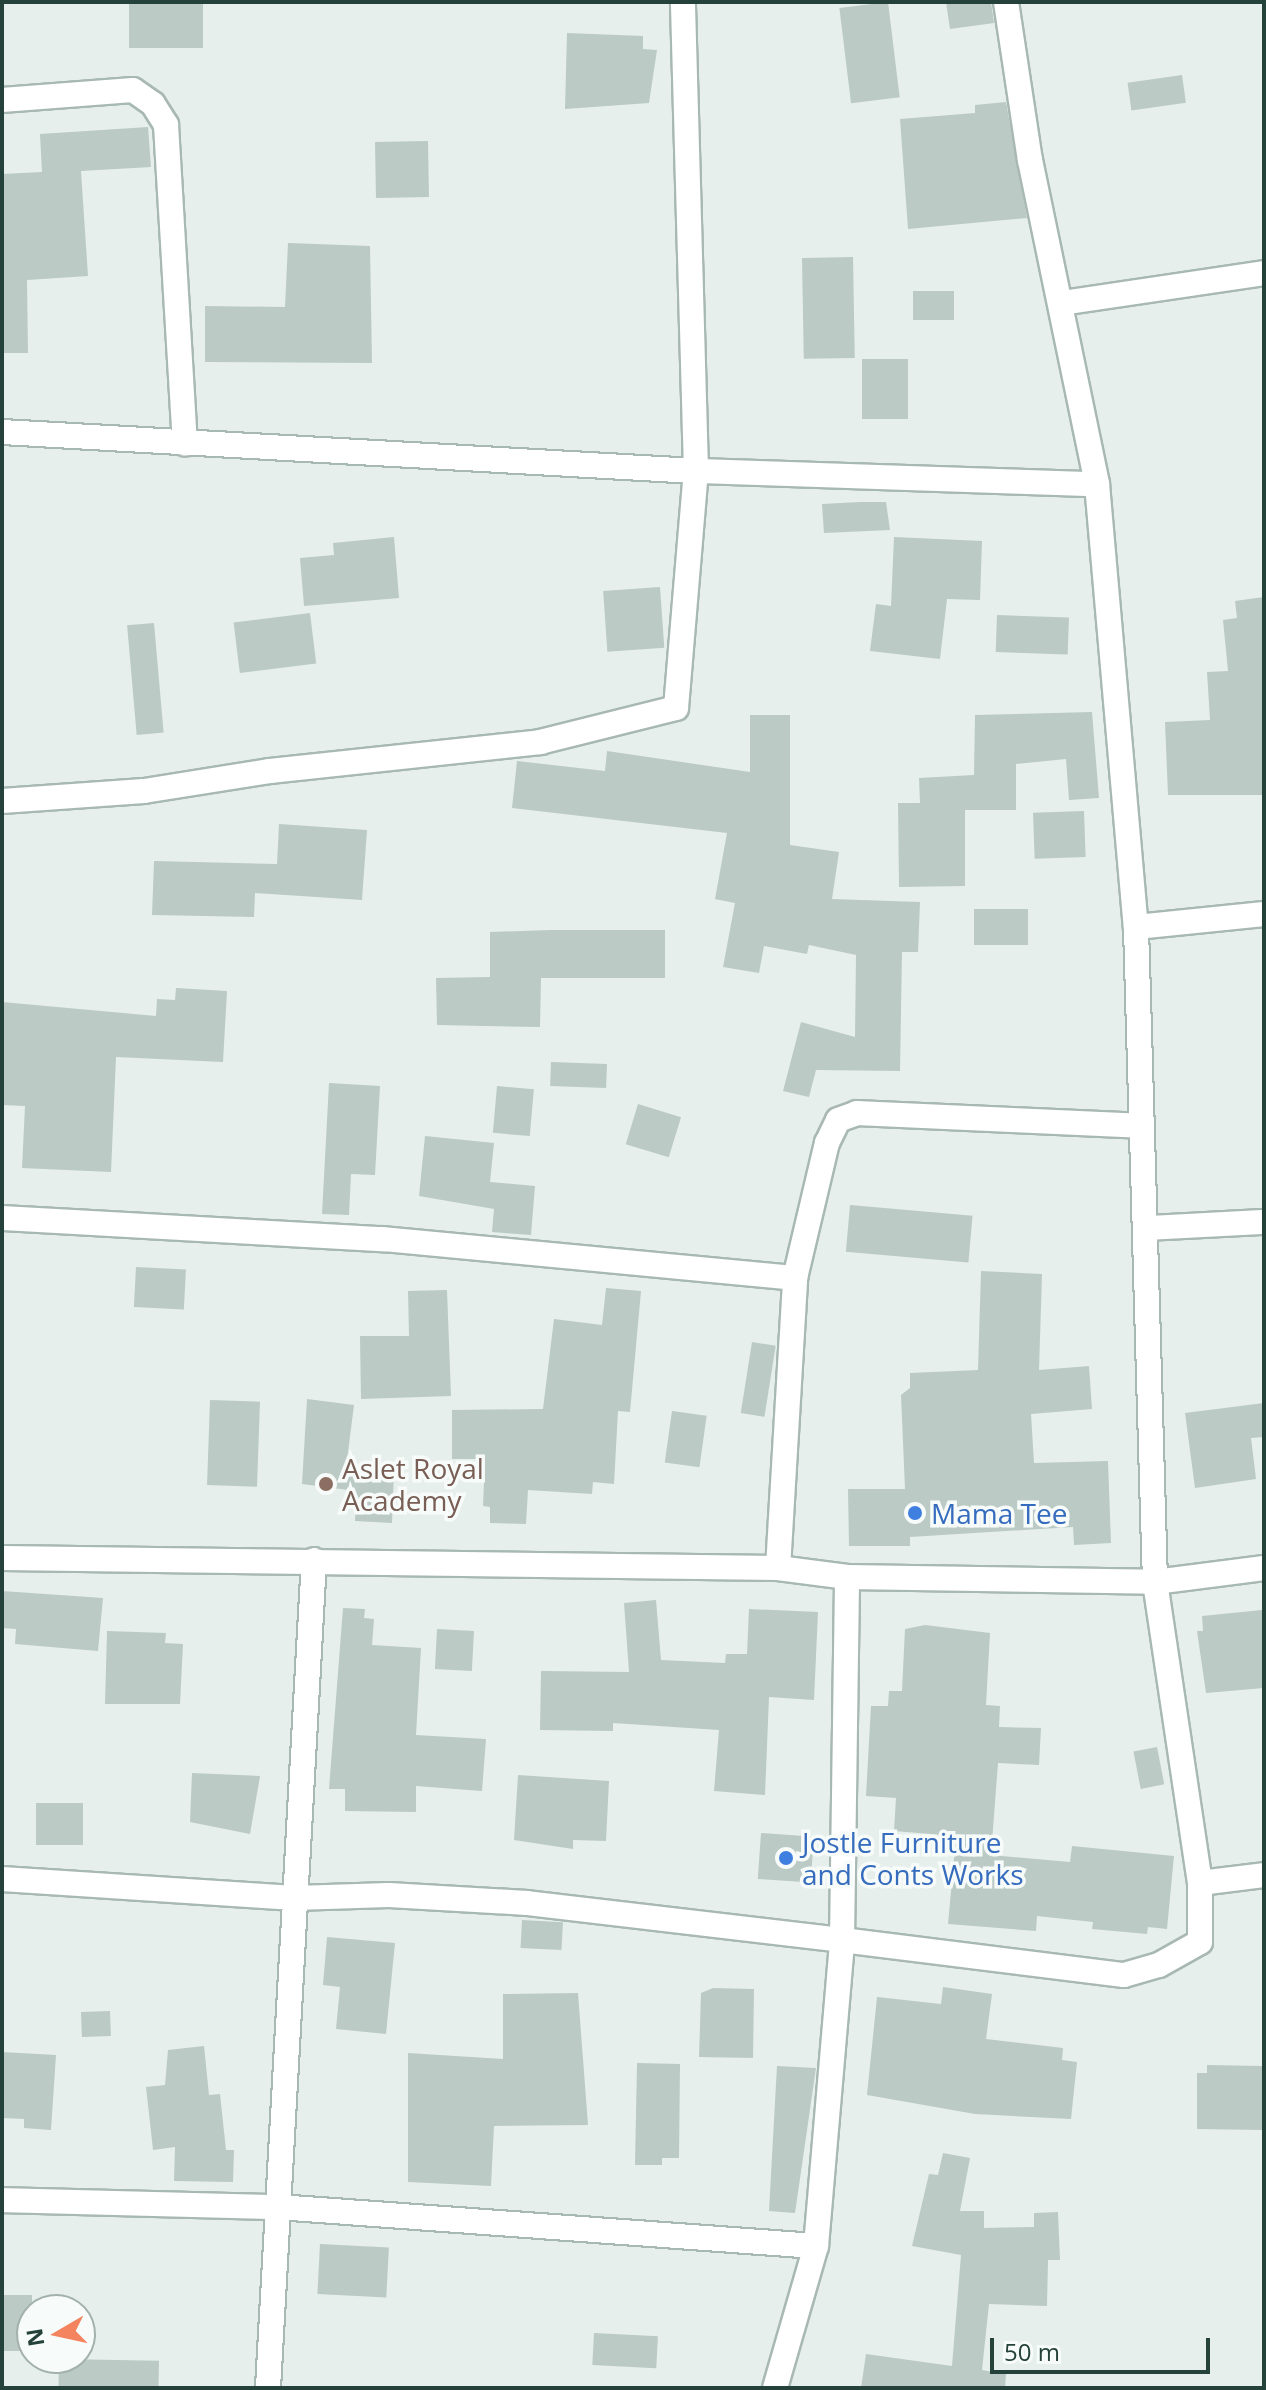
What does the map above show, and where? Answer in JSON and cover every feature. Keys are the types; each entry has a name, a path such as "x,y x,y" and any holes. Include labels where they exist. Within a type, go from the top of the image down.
{"street":[{"path":"2,801 144,791 270,771 540,742 676,708 696,471 683,2"},
{"path":"2,1879 294,1898 389,1895 527,1903 1124,1975 1159,1965 1200,1942 1200,1883 1155,1582 1148,1228 1139,1126 1136,927 1097,484 1030,160 1006,2"},
{"path":"2,100 133,90 153,104 166,125 185,443"},
{"path":"1062,303 1264,273"},
{"path":"2,432 696,471 1097,484"},
{"path":"1136,927 1264,914"},
{"path":"778,1568 795,1278 827,1143 838,1120 857,1113 1139,1126"},
{"path":"2,1218 367,1238 795,1278"},
{"path":"1148,1228 1264,1222"},
{"path":"2,1558 314,1560 499,1568 778,1568 847,1577 1155,1582 1264,1568"},
{"path":"268,2388 314,1560"},
{"path":"775,2388 816,2246 842,1940 847,1577"},
{"path":"1200,1883 1264,1875"},
{"path":"2,2200 278,2207 816,2246"}],"building":[{"path":"129,2 203,2 203,48 129,48"},
{"path":"888,2 900,97 851,103 839,8"},
{"path":"946,2 991,2 994,23 950,29"},
{"path":"567,33 643,36 643,49 657,50 649,103 565,109"},
{"path":"1182,75 1186,103 1131,110 1128,83"},
{"path":"1006,102 1027,218 908,229 900,119 975,113 975,105"},
{"path":"148,127 151,167 81,171 88,276 27,280 28,353 2,353 2,174 42,172 40,134"},
{"path":"428,141 429,197 376,198 375,142"},
{"path":"288,243 370,246 372,363 205,362 205,306 285,307"},
{"path":"853,257 855,358 804,359 802,258"},
{"path":"913,291 954,291 954,320 913,320"},
{"path":"862,359 908,359 908,419 862,419"},
{"path":"886,502 890,530 824,533 822,504"},
{"path":"394,537 399,598 304,606 300,558 334,555 333,543"},
{"path":"894,537 982,541 980,600 947,599 940,659 870,651 876,604 891,606"},
{"path":"660,587 664,648 607,652 603,591"},
{"path":"1264,597 1264,795 1168,795 1165,722 1210,720 1207,672 1228,671 1223,620 1237,618 1235,601"},
{"path":"310,613 316,664 240,673 234,622"},
{"path":"997,615 1069,618 1068,654 996,652"},
{"path":"154,623 164,733 137,735 127,625"},
{"path":"1092,712 1099,798 1069,800 1066,759 1016,764 1016,810 965,810 965,886 899,887 898,803 920,803 919,778 974,775 975,715"},
{"path":"750,715 790,715 790,845 839,852 832,899 920,902 918,952 902,952 900,1071 816,1070 809,1097 783,1091 801,1022 855,1037 856,955 809,945 807,954 764,946 759,973 723,967 735,903 715,899 727,833 512,808 517,761 605,771 607,751 750,772"},
{"path":"1084,811 1086,857 1035,859 1033,813"},
{"path":"279,824 367,830 362,900 255,893 254,917 152,915 154,861 277,864"},
{"path":"974,909 1028,909 1028,945 974,945"},
{"path":"665,930 665,978 541,978 540,1027 437,1025 436,978 490,977 490,932"},
{"path":"176,988 227,991 223,1062 116,1057 111,1172 22,1168 25,1106 2,1105 2,1002 156,1016 157,999 175,1000"},
{"path":"551,1062 607,1064 606,1088 550,1086"},
{"path":"329,1083 380,1086 375,1175 351,1174 349,1215 322,1214"},
{"path":"497,1086 534,1089 530,1136 493,1133"},
{"path":"638,1104 681,1117 669,1157 626,1144"},
{"path":"425,1136 494,1143 490,1182 535,1186 531,1235 492,1232 494,1209 419,1196"},
{"path":"850,1205 973,1216 968,1263 846,1252"},
{"path":"136,1267 186,1270 184,1310 134,1307"},
{"path":"981,1271 1042,1274 1039,1370 1089,1366 1092,1409 1031,1414 1034,1463 1108,1461 1111,1543 1074,1545 1073,1527 910,1537 910,1546 849,1546 848,1489 905,1489 901,1395 910,1388 910,1373 978,1370"},
{"path":"606,1288 641,1291 630,1412 618,1411 614,1484 593,1482 592,1494 528,1490 526,1524 490,1523 490,1507 483,1506 485,1459 452,1459 452,1410 543,1409 554,1319 602,1325"},
{"path":"447,1290 451,1396 361,1399 360,1336 409,1336 408,1291"},
{"path":"752,1342 776,1346 764,1417 741,1413"},
{"path":"307,1399 354,1405 346,1468 394,1471 392,1523 355,1521 356,1491 302,1484"},
{"path":"210,1400 260,1402 257,1487 207,1485"},
{"path":"1264,1403 1264,1437 1251,1438 1256,1479 1195,1488 1185,1413"},
{"path":"672,1411 707,1416 699,1467 665,1462"},
{"path":"2,1591 103,1598 98,1651 15,1644 16,1629 2,1628"},
{"path":"656,1600 661,1660 725,1663 726,1654 747,1654 749,1609 818,1612 814,1700 769,1697 765,1795 714,1791 719,1730 613,1723 613,1731 540,1730 541,1671 629,1672 624,1603"},
{"path":"343,1608 365,1609 364,1618 374,1619 372,1645 421,1648 416,1735 486,1739 482,1791 416,1786 416,1812 345,1811 345,1789 329,1789"},
{"path":"1262,1610 1264,1688 1206,1693 1197,1631 1203,1631 1202,1616"},
{"path":"925,1625 990,1633 986,1705 1000,1706 999,1727 1041,1728 1039,1765 998,1763 991,1855 1070,1862 1072,1846 1174,1856 1167,1929 1148,1927 1147,1934 1092,1929 1093,1922 1037,1916 1036,1931 948,1924 956,1836 894,1831 896,1798 866,1796 871,1706 888,1706 889,1691 902,1691 905,1629"},
{"path":"437,1629 474,1631 472,1671 435,1669"},
{"path":"107,1631 166,1633 165,1643 183,1644 180,1704 105,1704"},
{"path":"1157,1747 1164,1784 1141,1789 1133,1752"},
{"path":"192,1773 260,1776 250,1834 190,1822"},
{"path":"518,1775 609,1781 606,1841 573,1840 573,1849 514,1840"},
{"path":"36,1803 83,1803 83,1845 36,1845"},
{"name":"Jostle Furniture and Conts Works","path":"761,1833 814,1837 811,1883 758,1879"},
{"path":"522,1920 563,1922 561,1950 521,1948"},
{"path":"327,1937 395,1943 386,2034 336,2029 340,1987 323,1985"},
{"path":"943,1987 992,1994 986,2039 1063,2048 1062,2060 1077,2062 1071,2119 975,2114 867,2095 877,1997 941,2004"},
{"path":"713,1988 754,1989 753,2058 699,2057 701,1993"},
{"path":"578,1993 588,2125 494,2126 491,2186 408,2182 408,2053 503,2059 503,1994"},
{"path":"110,2011 111,2036 82,2037 81,2012"},
{"path":"204,2046 209,2095 220,2094 226,2150 234,2150 233,2182 174,2181 175,2147 153,2150 146,2087 165,2085 168,2050"},
{"path":"2,2052 56,2055 51,2130 24,2128 24,2119 2,2118"},
{"path":"637,2063 680,2064 679,2158 662,2158 662,2165 635,2165"},
{"path":"1207,2065 1263,2066 1263,2130 1197,2129 1197,2073 1207,2073"},
{"path":"777,2066 816,2068 795,2213 769,2211"},
{"path":"943,2153 970,2158 960,2211 984,2211 984,2228 1034,2227 1034,2213 1058,2212 1060,2260 1048,2260 1047,2306 989,2304 982,2370 1006,2374 1005,2388 861,2388 866,2354 952,2366 961,2255 912,2246 929,2174 938,2175"},
{"path":"320,2244 389,2248 386,2298 317,2294"},
{"path":"2,2295 16,2295 16,2351 2,2351"},
{"path":"594,2333 658,2336 656,2368 592,2365"},
{"path":"96,2360 159,2361 159,2388 58,2388 59,2374 96,2374"}],"place":[{"name":"Aslet Royal Academy","path":"326,1484"},
{"name":"Mama Tee","path":"915,1513"},
{"name":"Jostle Furniture and Conts Works","path":"786,1858"}]}
